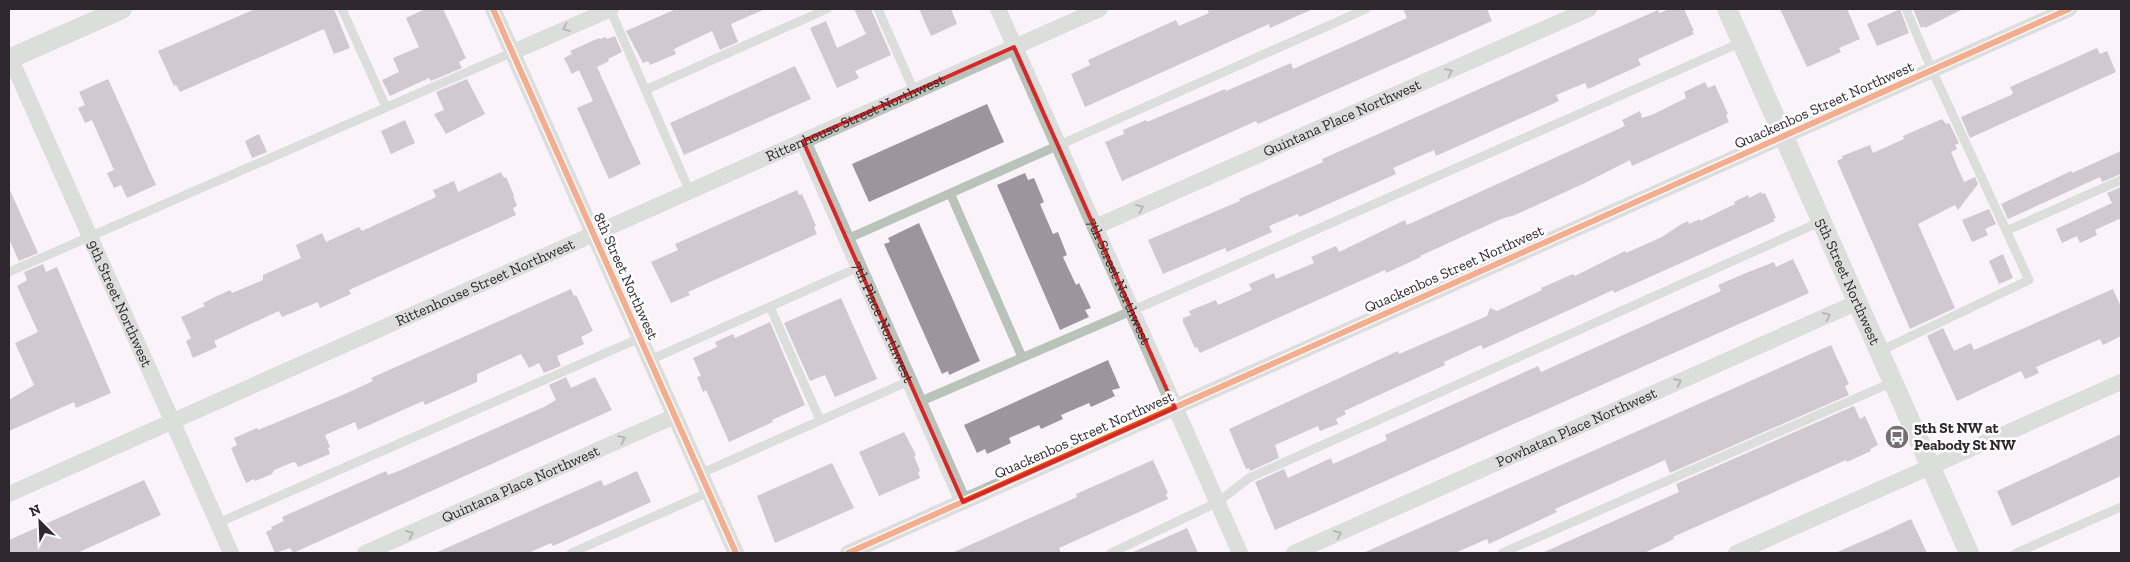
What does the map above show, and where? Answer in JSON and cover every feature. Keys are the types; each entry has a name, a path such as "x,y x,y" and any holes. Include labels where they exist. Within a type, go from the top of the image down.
{"street":[{"name":"8th Street Northwest","path":"494,9 736,553"},
{"path":"513,52 610,9"},
{"name":"7th Street Northwest","path":"998,9 1240,553"},
{"name":"Rittenhouse Street Northwest","path":"9,494 1100,9"},
{"name":"Quintana Place Northwest","path":"1095,228 1589,9"},
{"name":"5th Street Northwest","path":"1727,9 1969,553"},
{"name":"Quackenbos Street Northwest","path":"848,553 2069,9"},
{"path":"9,57 109,11"},
{"name":"9th Street Northwest","path":"9,57 232,553"},
{"name":"7th Place Northwest","path":"804,141 963,502"},
{"name":"Powhatan Place Northwest","path":"1294,553 1858,302"},
{"path":"1736,553 2121,382"},
{"name":"Quintana Place Northwest","path":"365,553 675,416"}],"lane":[{"path":"342,9 386,107"},
{"path":"610,9 690,192"},
{"path":"645,90 827,9"},
{"path":"878,9 914,91"},
{"path":"847,239 1366,9"},
{"path":"1880,352 2029,280 1932,70 1906,9"},
{"path":"919,402 1742,42"},
{"path":"9,272 513,52"},
{"path":"2006,231 2121,180"},
{"path":"950,193 1022,358"},
{"path":"1111,553 1218,502 1249,478 1822,221"},
{"path":"650,360 860,267"},
{"path":"770,307 820,420"},
{"path":"218,523 640,338"},
{"path":"700,474 909,381"},
{"path":"1502,553 1893,382"},
{"path":"571,553 708,492"},
{"path":"2016,553 2121,507"}],"highlighted area":[{"path":"1014,47 1175,408 963,502 803,141"}],"building":[{"path":"255,9 334,9 350,48 334,54 324,29 180,92 176,85 174,86 158,51"},
{"path":"425,9 443,9 466,58 459,62 462,68 431,81 429,78 390,96 382,80 399,72 393,58 419,47 406,18"},
{"path":"676,9 765,9 731,24 738,42 720,50 712,31 674,49 676,54 650,65 648,61 643,63 626,31"},
{"path":"854,9 871,9 891,55 855,71 859,78 837,88 810,28 826,21 837,48 866,34"},
{"path":"919,9 951,9 957,24 931,36"},
{"path":"1207,9 1313,9 1270,28 1269,24 1085,107 1071,74 1090,65 1088,60 1176,20 1179,26 1209,13"},
{"path":"1403,9 1487,9 1492,21 1258,124 1256,121 1122,181 1105,142 1124,134 1123,130 1146,120 1147,122 1225,89 1226,91 1291,63 1293,69 1407,18"},
{"path":"1670,9 1684,9 1694,34 1638,59 1641,65 1588,89 1585,83 1556,95 1559,101 1436,156 1434,150 1393,168 1396,174 1299,217 1298,214 1269,226 1272,232 1227,252 1225,248 1163,274 1148,240 1240,201 1239,199 1323,162 1322,159 1576,46 1658,10 1659,13"},
{"path":"1780,9 1847,9 1860,39 1839,48 1841,52 1807,67"},
{"path":"1900,9 1909,33 1877,46 1867,24"},
{"path":"1913,9 1963,9 1925,28 1924,26 1921,28"},
{"path":"615,36 622,52 597,67 641,164 609,179 577,108 593,101 579,70 572,74 564,58 572,54 570,51 599,38 606,37 607,39"},
{"path":"2097,48 2100,54 2107,51 2116,72 1970,138 1961,117 2011,95 2013,93 2010,87"},
{"path":"795,66 811,99 684,155 670,123"},
{"path":"108,79 156,185 127,198 121,185 114,188 107,173 114,170 92,120 85,123 78,108 85,105 79,92"},
{"path":"467,79 485,114 446,134 434,114 444,110 436,92"},
{"path":"1705,82 1708,88 1715,85 1728,114 1726,115 1729,122 1632,166 1630,160 1587,182 1515,215 1501,219 1386,273 1385,270 1200,353 1197,347 1195,348 1183,322 1183,318 1191,315 1189,311 1216,300 1218,305 1252,290 1249,284 1274,273 1276,279 1314,263 1311,257 1336,246 1339,252 1405,220 1407,225 1625,126 1622,120 1640,111 1642,118 1654,114 1686,98 1684,92"},
{"path":"987,104 1004,142 869,202 852,164"},
{"path":"1942,119 1946,124 1949,123 1959,143 1955,145 1957,149 1951,152 1964,182 1975,177 1978,184 1958,210 1955,205 1918,224 1955,308 1910,329 1837,161 1843,158 1842,156 1870,145 1873,153 1904,139 1903,136"},
{"path":"405,120 415,143 391,154 381,131"},
{"path":"259,134 267,152 252,158 245,141"},
{"path":"2121,151 2121,174 2102,182 2100,177 2008,219 2001,204 2071,171 2072,173"},
{"path":"501,172 504,178 506,177 514,195 517,206 513,208 516,215 349,290 351,294 320,308 318,302 282,317 279,311 214,341 217,347 193,358 186,341 191,338 181,317 205,306 203,303 230,290 232,293 263,280 263,275 301,258 296,245 322,233 326,242 359,227 362,231 436,197 433,190 454,181 458,192"},
{"path":"1025,173 1028,180 1034,178 1044,202 1040,204 1053,234 1058,232 1067,255 1063,257 1076,285 1079,283 1091,308 1085,310 1089,317 1060,330 997,185"},
{"path":"2121,187 2121,223 2119,219 2095,230 2097,235 2080,243 2077,236 2062,243 2056,229 2112,203 2107,193"},
{"path":"9,188 38,253 19,261 9,239"},
{"path":"797,190 799,195 802,194 816,226 814,227 817,234 688,292 690,295 671,303 651,262 678,250 675,244"},
{"path":"1761,192 1762,194 1765,193 1776,218 1773,219 1775,221 1614,293 1613,290 1483,349 1481,345 1444,362 1445,365 1344,411 1346,414 1336,419 1338,424 1320,431 1318,426 1275,445 1279,458 1250,471 1249,468 1246,469 1229,429 1398,351 1399,354 1487,316 1490,308 1497,311 1542,290 1541,288 1573,274 1575,276 1625,251 1626,253 1662,237 1688,221 1689,224 1700,219 1700,221 1735,204 1734,202 1748,195 1749,198"},
{"path":"1989,209 1996,224 1985,229 1988,235 1972,242 1962,220"},
{"path":"919,223 980,361 949,375 948,371 942,374 884,244 890,242 888,238"},
{"path":"2003,254 2013,278 1999,284 1989,261"},
{"path":"1793,259 1809,293 1275,530 1255,482 1284,469 1288,478 1331,458 1333,464 1387,440 1385,435 1538,366 1541,372 1721,291 1718,285 1774,262 1776,267"},
{"path":"43,264 46,272 57,267 111,393 76,408 74,402 9,431 9,400 34,385 15,343 38,332 17,286 27,280 24,272"},
{"path":"571,289 574,296 576,295 593,331 581,337 584,344 557,356 561,366 544,373 539,363 529,368 521,354 477,374 477,382 425,405 423,401 358,430 355,422 325,435 330,447 328,448 330,454 298,467 293,462 274,470 272,474 246,483 231,448 237,445 234,438 345,394 373,381 371,378"},
{"path":"2113,289 2121,307 2121,336 2103,345 2100,339 2036,367 2039,373 2025,379 2021,371 1957,401 1927,336 1943,328 1954,351 1971,343 1974,350"},
{"path":"841,298 877,379 835,397 825,375 810,381 784,323"},
{"path":"770,322 805,405 729,442 706,390 703,392 697,377 701,376 693,358 717,347 715,342 733,334 735,338"},
{"path":"1831,345 1849,384 1845,386 1849,395 1670,473 1665,460 1555,509 1557,512 1489,544 1487,539 1455,553 1363,553"},
{"path":"1108,360 1120,388 1112,390 1115,396 1091,407 1089,403 1061,415 1063,419 1041,429 1039,425 1009,438 1011,443 987,454 985,449 977,453 964,425"},
{"path":"566,377 571,388 595,377 612,410 293,553 290,548 275,553 266,532 272,529 271,527 284,521 282,517 386,471 388,475 401,470 544,407 556,400 549,385"},
{"path":"1854,406 1860,419 1865,416 1878,445 1870,449 1871,451 1847,462 1846,460 1673,537 1674,539 1644,553 1542,553 1679,492 1676,484"},
{"path":"904,432 916,455 914,456 920,471 918,472 920,478 879,496 859,452"},
{"path":"2121,434 2121,476 2012,526 1997,491"},
{"path":"1153,460 1168,493 1166,494 1168,499 1059,548 1061,553 952,553 1077,497 1076,494"},
{"path":"832,463 854,508 775,543 757,496"},
{"path":"637,471 651,502 553,546 551,543 528,553 435,553 601,480 604,486"},
{"path":"144,480 161,515 77,553 9,553 9,540"},
{"path":"1911,519 1927,553 1835,553 1881,533"},
{"path":"1187,528 1198,553 1131,553"}],"cycle path":[{"path":"493,9 736,553"},
{"path":"848,553 2069,9"}],"place":[{"name":"5th St NW at Peabody St NW","path":"1897,437"}]}
